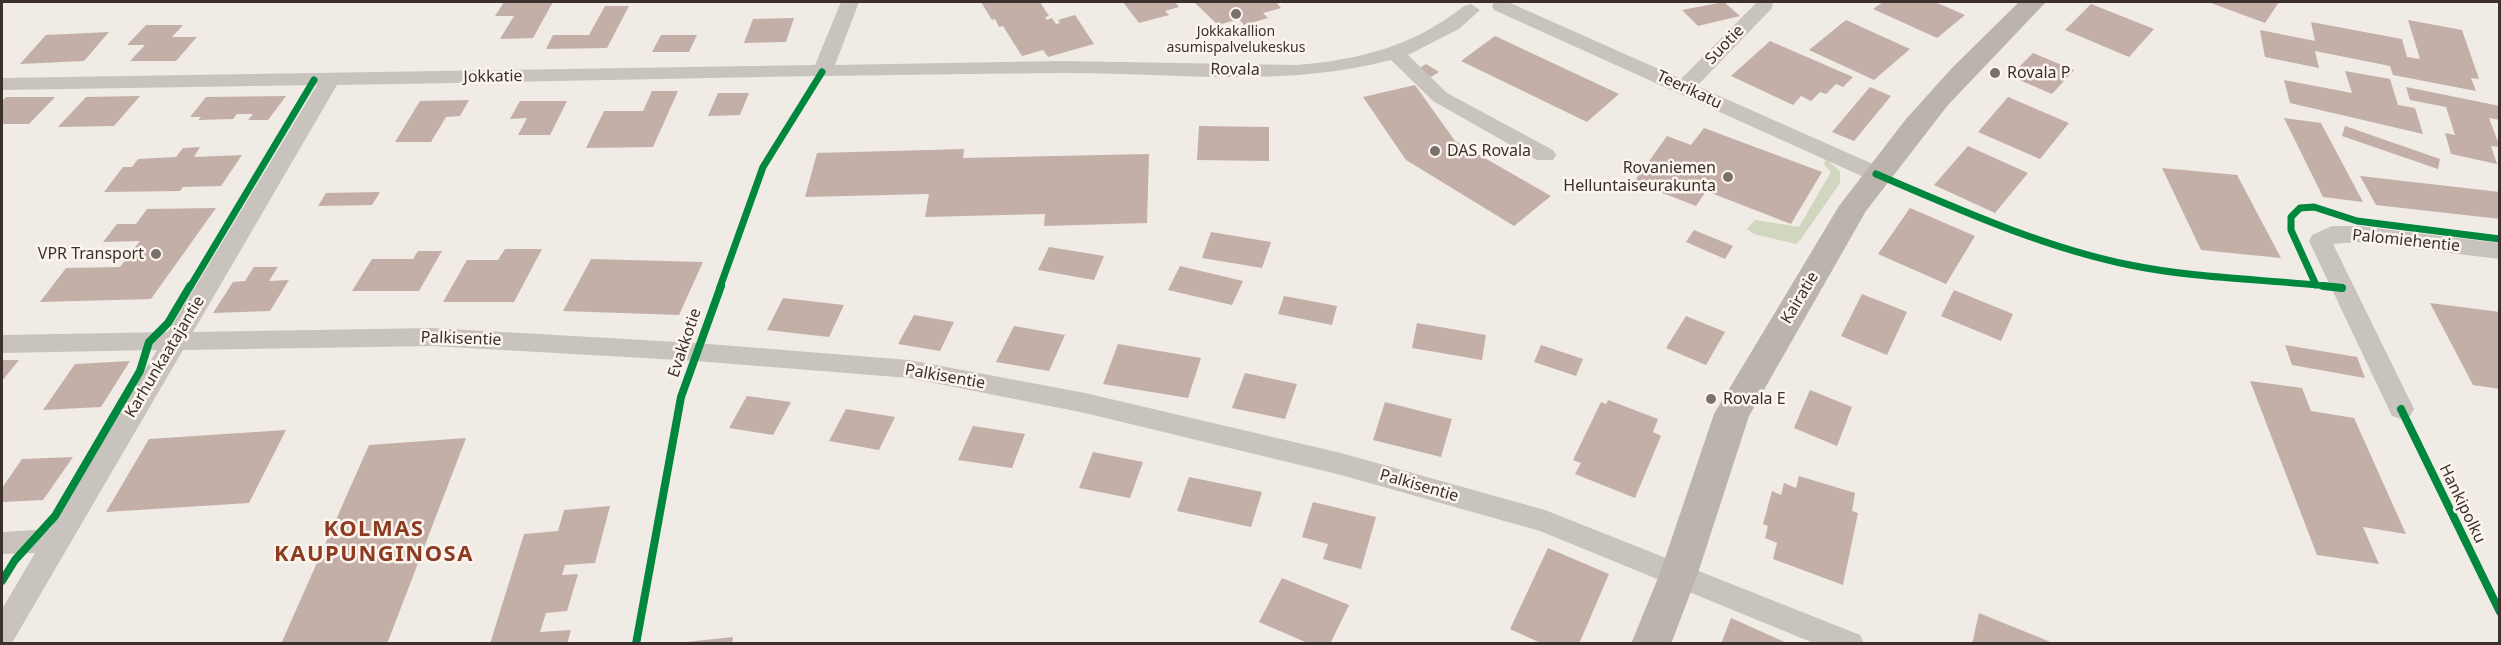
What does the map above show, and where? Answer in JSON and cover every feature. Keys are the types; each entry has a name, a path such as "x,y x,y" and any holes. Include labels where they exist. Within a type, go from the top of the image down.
{"main road":[{"name":"Kairatie","path":"1651,644 1679,573 1732,414 1854,206 1876,174 1984,48 2033,2"}],"street":[{"path":"822,72 850,2"},
{"path":"1465,6 1491,11 1503,4"},
{"name":"Teerikatu","path":"1503,4 1876,174"},
{"name":"Suotie","path":"1684,87 1765,4"},
{"name":"Rovala","path":"985,69 1061,67 1296,71 1334,69 1395,53 1459,21 1465,6"},
{"path":"1395,53 1440,97 1475,114 1545,155"},
{"name":"Jokkatie","path":"2,84 985,69"},
{"name":"Karhunkaatajantie","path":"2,634 330,80"},
{"name":"Palomiehentie","path":"2401,409 2320,241 2332,234 2357,234 2499,251"},
{"name":"Palkisentie","path":"2,344 433,337 696,352 909,369 1085,403 1341,464 1545,521 1679,573 1850,644"},
{"path":"2,543 56,540"}],"green space":[{"path":"1827,160 1840,171 1840,183 1796,244 1754,234 1747,229 1755,220 1799,227 1831,172 1823,163"}],"building":[{"path":"504,2 553,2 533,38 500,39 514,16 495,16"},
{"path":"981,2 1040,2 1049,16 1045,17 1047,20 1052,18 1056,24 1060,23 1058,20 1075,15 1094,44 1048,57 1043,50 1022,56 1003,26 999,27 995,19 992,20"},
{"name":"Jokkakallion asumispalvelukeskus","path":"1123,2 1175,2 1179,7 1165,11 1169,15 1139,23"},
{"name":"Jokkakallion asumispalvelukeskus","path":"1194,2 1276,2 1281,8 1263,13 1268,18 1244,25 1239,19 1218,25"},
{"path":"1724,2 1740,16 1698,26 1682,10"},
{"path":"1883,2 1935,2 1965,15 1937,38 1873,9"},
{"path":"2208,2 2279,2 2265,23"},
{"path":"2091,4 2154,29 2129,57 2065,30"},
{"path":"605,6 629,6 607,48 546,49 553,35 589,35"},
{"path":"794,18 786,42 744,43 753,19"},
{"path":"1846,20 1910,49 1874,80 1809,50"},
{"path":"2408,20 2462,30 2479,79 2471,78 2476,91 2393,75 2390,66 2315,51 2319,68 2265,57 2260,30 2315,41 2311,22 2402,39 2407,57 2420,59"},
{"path":"146,25 183,25 172,37 197,37 176,61 130,61 145,45 127,45"},
{"path":"109,32 84,61 20,64 46,35"},
{"path":"661,35 697,35 689,52 652,52"},
{"path":"1495,36 1619,94 1587,122 1461,61"},
{"path":"1770,41 1853,77 1843,87 1836,84 1826,94 1820,92 1811,101 1801,96 1793,105 1731,76"},
{"path":"2033,53 2074,70 2052,94 2010,76"},
{"path":"1426,64 1439,72 1431,77 1418,69"},
{"path":"2345,71 2390,79 2398,105 2415,108 2423,134 2290,103 2284,80 2352,93"},
{"name":"DAS Rovala","path":"1415,85 1455,141 1551,196 1514,226 1406,160 1363,97"},
{"path":"1870,87 1891,96 1854,141 1832,132"},
{"path":"2406,87 2500,106 2500,120 2489,118 2500,147 2491,146 2497,164 2451,154 2445,133 2455,135 2446,107 2410,100"},
{"path":"652,91 678,91 653,147 586,148 604,111 643,111"},
{"path":"718,93 749,93 740,115 708,116"},
{"path":"140,96 114,126 58,127 86,97"},
{"path":"286,96 268,120 248,120 253,114 237,114 233,119 198,120 201,117 190,117 206,97"},
{"path":"6,97 55,97 29,124 2,124 2,101"},
{"path":"2008,97 2069,123 2040,159 1978,132"},
{"path":"469,100 460,116 446,117 431,142 395,142 420,101"},
{"path":"520,101 567,101 550,135 518,135 527,118 510,119"},
{"path":"2284,118 2321,123 2363,202 2323,197"},
{"path":"1199,126 1269,127 1269,161 1197,160"},
{"path":"2345,126 2440,159 2438,169 2342,136"},
{"name":"Rovaniemen Helluntaiseurakunta","path":"1704,128 1822,172 1791,224 1706,191 1696,206 1634,182 1667,136 1691,145"},
{"path":"1968,146 2028,173 1995,213 1934,185"},
{"path":"200,147 194,157 242,155 221,186 183,187 180,191 104,192 123,167 132,167 138,159 176,157 183,148"},
{"path":"964,149 963,158 1149,154 1147,223 1044,226 1045,214 925,217 929,194 805,197 817,153"},
{"path":"2162,168 2237,175 2281,258 2201,250"},
{"path":"2360,176 2500,192 2500,219 2376,205"},
{"path":"380,192 372,205 318,206 326,193"},
{"name":"VPR Transport","path":"216,208 151,299 40,302 66,268 120,267 140,241 103,242 117,224 136,224 147,209"},
{"path":"1910,208 1975,236 1946,284 1878,254"},
{"path":"1694,230 1733,246 1725,259 1686,242"},
{"path":"1211,232 1271,242 1262,268 1202,258"},
{"path":"1049,247 1104,256 1094,280 1038,270"},
{"path":"505,249 542,249 514,302 443,302 467,260 498,260"},
{"path":"418,251 442,251 419,291 352,291 372,259 413,259"},
{"path":"591,259 703,262 679,315 563,311"},
{"path":"1180,266 1243,281 1232,305 1168,290"},
{"path":"254,267 278,267 269,281 289,280 270,311 213,313 233,282 245,281"},
{"path":"1954,290 2013,314 2001,341 1941,316"},
{"path":"1862,294 1907,312 1887,355 1841,336"},
{"path":"1284,296 1337,306 1332,325 1278,314"},
{"path":"783,298 844,305 829,337 767,330"},
{"path":"2430,303 2500,312 2500,389 2473,385"},
{"path":"914,315 954,322 940,351 898,344"},
{"path":"1686,316 1725,332 1706,365 1666,348"},
{"path":"1417,323 1486,335 1482,360 1412,348"},
{"path":"1014,326 1065,335 1049,371 996,362"},
{"path":"1118,344 1201,358 1188,398 1103,384"},
{"path":"1541,345 1583,359 1576,376 1534,362"},
{"path":"2285,345 2357,357 2365,378 2292,365"},
{"path":"2,360 19,360 2,381"},
{"path":"130,361 101,407 43,410 75,364"},
{"path":"1245,373 1297,384 1285,419 1232,408"},
{"path":"2250,381 2302,388 2311,411 2354,418 2406,534 2363,527 2379,564 2317,555"},
{"path":"1810,390 1852,407 1837,446 1794,428"},
{"path":"747,396 791,402 773,435 729,428"},
{"path":"1608,400 1658,419 1653,432 1661,436 1635,498 1575,474 1581,463 1573,460 1601,402 1606,404"},
{"path":"1385,402 1452,419 1441,457 1373,440"},
{"path":"846,409 895,417 879,450 829,441"},
{"path":"973,426 1025,434 1012,468 958,460"},
{"path":"286,430 249,503 106,512 149,439"},
{"path":"466,438 387,644 281,644 369,445"},
{"path":"1093,452 1143,462 1130,498 1079,488"},
{"path":"73,457 43,500 2,502 2,488 22,459"},
{"path":"1799,476 1855,493 1852,511 1858,513 1843,585 1773,559 1777,543 1765,538 1768,526 1763,524 1772,491 1781,495 1784,483 1796,488"},
{"path":"1189,477 1262,492 1251,527 1177,511"},
{"path":"1313,502 1376,517 1361,569 1323,559 1328,544 1302,537"},
{"path":"610,506 595,563 565,565 562,575 578,574 567,611 546,613 540,632 571,630 567,644 490,644 524,534 558,531 564,510"},
{"path":"1548,548 1609,574 1579,644 1543,644 1510,629"},
{"path":"1282,578 1349,605 1330,644 1310,644 1259,622"},
{"path":"1979,613 2053,643 2053,644 1972,644"},
{"path":"1731,618 1789,644 1721,644"},
{"path":"733,637 732,644 686,644 686,642"}],"cycle path":[{"name":"Evakkotie","path":"636,644 681,397 763,167 822,72"},
{"path":"2,581 15,560 55,516 140,371 149,342 168,323 314,80"},
{"path":"1876,174 2018,232 2129,265 2187,274 2342,288"},
{"path":"2316,285 2291,230 2291,217 2300,208 2314,207 2357,221 2500,239"},
{"name":"Hankipolku","path":"2401,409 2500,612"}],"place":[{"name":"Jokkakallion asumispalvelukeskus","path":"1236,14"},
{"name":"Rovala P","path":"1995,73"},
{"name":"DAS Rovala","path":"1435,151"},
{"name":"Rovaniemen Helluntaiseurakunta","path":"1728,177"},
{"name":"VPR Transport","path":"156,254"},
{"name":"Rovala E","path":"1711,399"}],"district":[{"name":"KOLMAS KAUPUNGINOSA","path":"374,542"}]}
